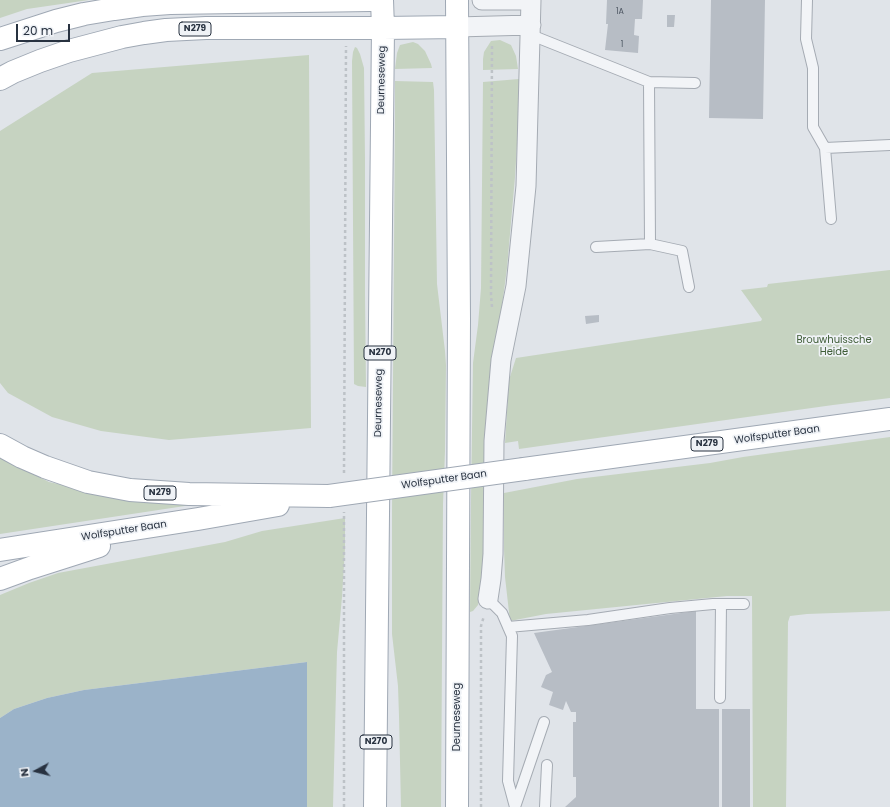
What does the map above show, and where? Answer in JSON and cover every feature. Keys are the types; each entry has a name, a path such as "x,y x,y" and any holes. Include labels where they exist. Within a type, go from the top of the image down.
{"main road":[{"path":"0,39 56,20 142,5 178,2 370,0"},
{"name":"Deurneseweg","path":"375,807 383,28 382,0"},
{"name":"Deurneseweg","path":"457,0 459,326 457,807"},
{"path":"383,28 457,27"},
{"name":"N279","path":"0,79 40,61 69,51 122,37 144,33 206,28 383,28"},
{"name":"Wolfsputter Baan","path":"0,550 198,519 336,500 524,469 890,419"},
{"name":"N279","path":"0,444 22,457 45,467 88,482 130,490 336,500"},
{"name":"N279","path":"0,579 108,543 198,519"}],"street":[{"path":"482,0 531,0 526,186 516,286 500,368 494,441 493,554 488,599"},
{"path":"457,27 492,26 531,30"}],"lane":[{"path":"807,0 806,39 813,68 813,127 825,148 831,219"},
{"path":"531,30 649,82 695,83"},
{"path":"649,82 650,244"},
{"path":"825,148 890,145"},
{"path":"596,247 650,244 682,251 689,287"},
{"path":"488,599 502,613 512,636 508,781 515,807 544,722"},
{"path":"508,627 588,620 670,608 721,604 744,604"},
{"path":"720,698 721,604"},
{"path":"545,807 547,765"}],"path":[{"path":"492,26 492,309"},
{"path":"344,473 346,28"},
{"path":"336,500 344,807"},
{"path":"481,807 481,626 488,599"}],"green space":[{"path":"0,0 89,0 27,9 0,18"},
{"path":"500,40 511,45 516,56 518,69 483,70 484,52 491,41"},
{"path":"413,42 418,44 425,51 432,68 395,69 397,53 400,45"},
{"path":"355,47 360,54 364,68 366,387 354,384 352,61"},
{"path":"309,55 311,428 169,440 101,431 52,417 8,393 0,383 0,131 92,73"},
{"path":"519,79 515,177 507,268 494,367 482,591 478,605 473,611 470,612 473,363 481,288 483,82"},
{"path":"395,81 433,82 434,90 437,284 446,365 443,504 441,807 401,807 398,686 392,634"},
{"name":"Brouwhuissche Heide","path":"890,270 890,398 519,449 518,441 505,443 509,380 516,358 761,321 762,319 741,290 767,287 768,284"},
{"path":"890,437 890,611 807,614 790,616 788,622 786,807 753,807 752,596 727,596 546,614 510,621 505,577 504,493 577,479 710,463 743,457"},
{"path":"0,457 49,482 128,499 198,504 0,534"},
{"path":"345,518 345,548 337,652 333,807 307,807 307,662 84,690 47,698 14,709 0,718 0,595 58,573 225,542 262,531"}],"water":[{"path":"307,662 307,807 0,807 0,718 14,709 47,698 84,690"}],"building":[{"path":"607,0 643,0 642,19 635,19 634,35 639,36 638,53 605,50 608,24 606,24"},
{"path":"711,0 765,0 763,119 709,118"},
{"path":"667,15 675,15 674,27 667,27"},
{"path":"599,315 599,322 586,324 585,316"},
{"path":"696,611 696,709 719,709 719,807 565,807 576,797 576,777 573,777 573,722 576,722 576,712 571,712 566,701 563,710 549,705 553,692 541,687 546,675 552,672 534,633"},
{"path":"722,709 750,709 750,807 722,807"}]}
